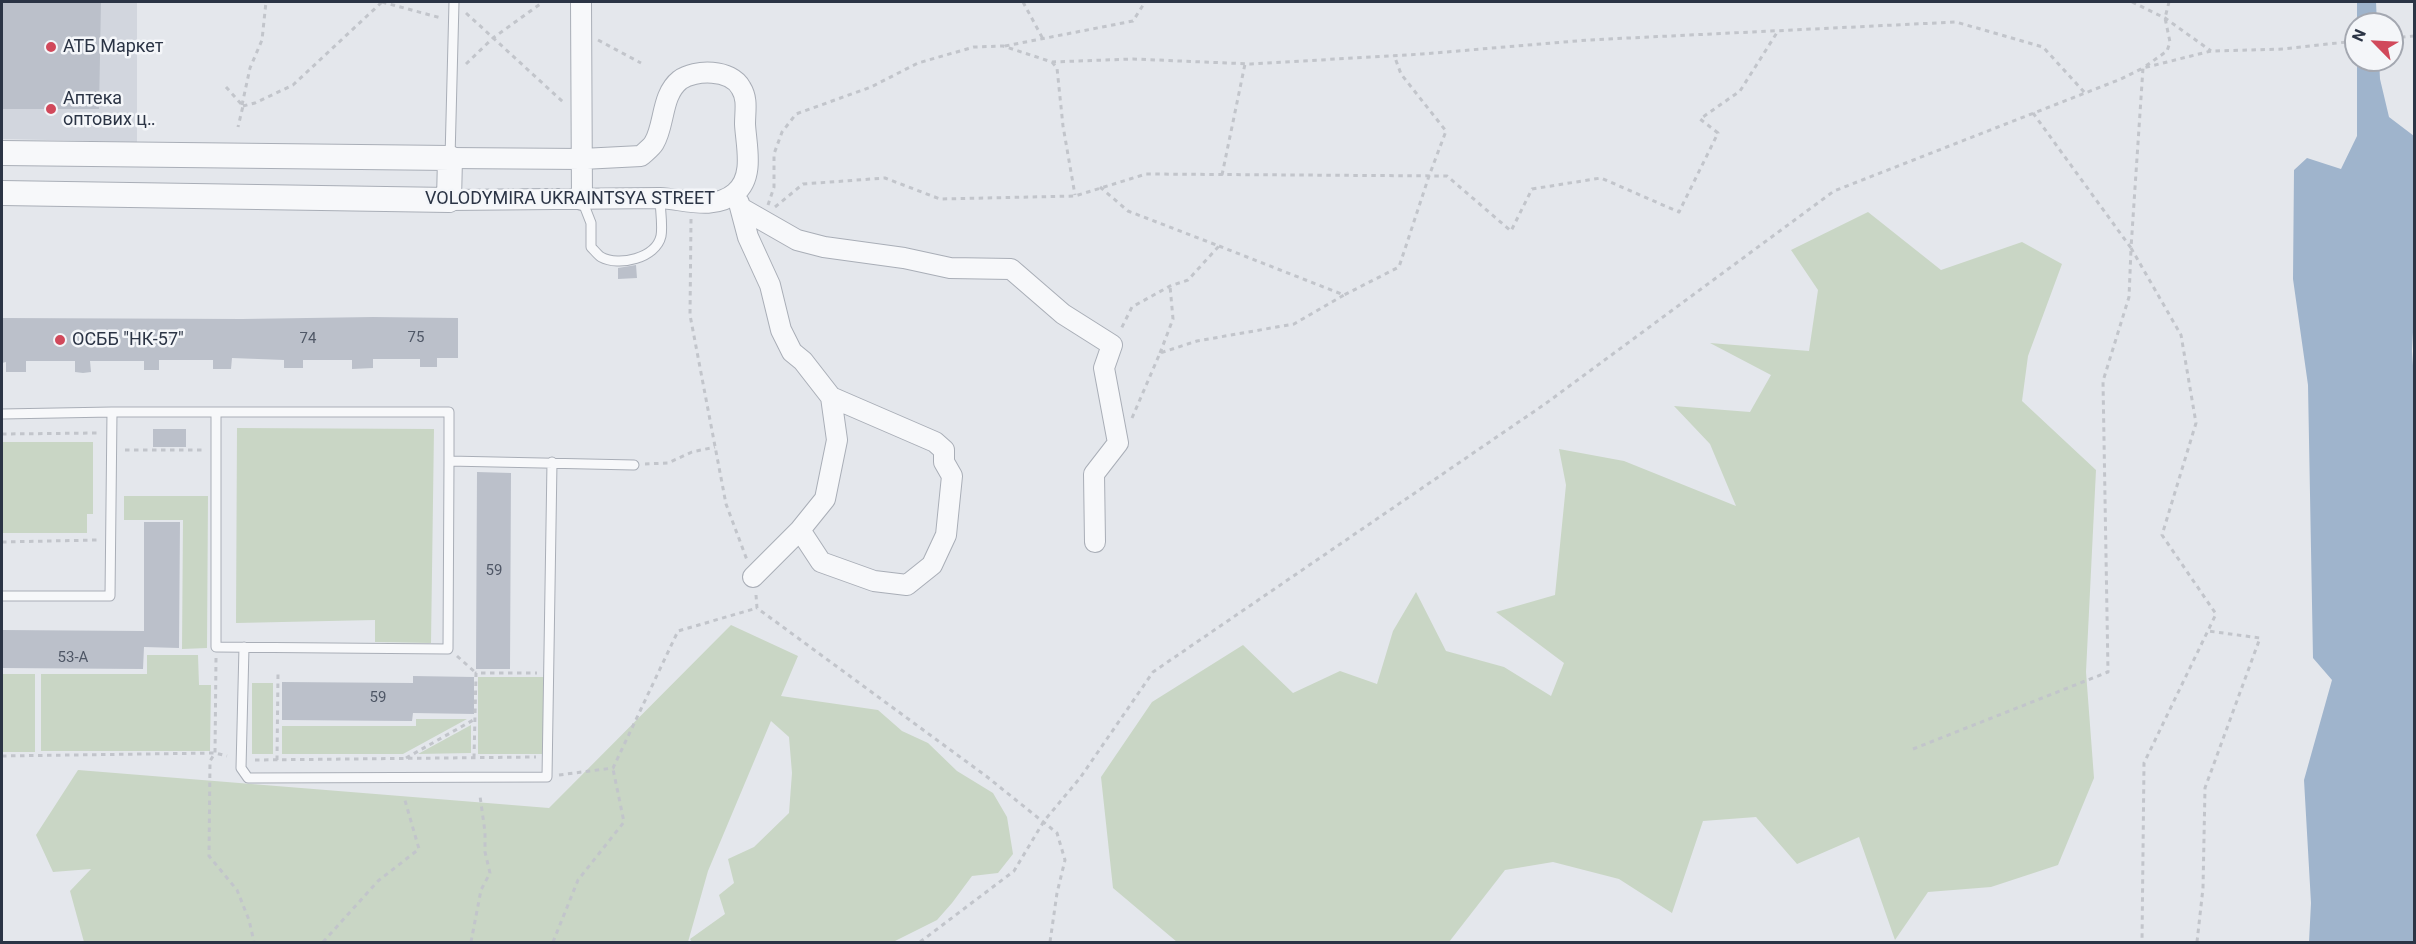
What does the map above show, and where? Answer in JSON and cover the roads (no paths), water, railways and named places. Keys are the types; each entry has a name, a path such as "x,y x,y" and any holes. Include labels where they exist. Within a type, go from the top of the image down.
{"street":[{"path":"581,2 582,200"},
{"name":"VOLODYMIRA UKRAINTSYA STREET","path":"2,153 582,159 641,156 654,144 664,106 677,82 692,73 712,72 733,79 741,87 747,105 746,176 739,200 711,202 660,198 449,200 2,193"},
{"path":"449,200 450,158"},
{"path":"739,200 759,219 797,240 824,247 904,258 950,268 1011,269 1063,314 1112,345 1104,368 1118,443 1094,474 1095,542"},
{"path":"739,200 748,237 770,285 781,330 792,351 803,361 831,397 935,442 944,450 944,462 951,476 946,535 932,565 907,585 874,581 821,562 800,530"},
{"path":"753,577 800,530 825,499 837,440 831,397"}],"lane":[{"path":"450,158 454,2"},
{"path":"582,200 591,223 591,247 601,257 614,260 641,258 651,252 661,236 660,198"},
{"path":"2,596 110,596 112,412"},
{"path":"2,414 112,412 216,412 449,412 448,649 216,647 216,412"},
{"path":"449,461 634,465"},
{"path":"244,647 241,768 248,778 547,777 552,462"}],"water":[{"path":"2357,2 2376,2 2376,12 2357,12"},
{"path":"2357,72 2380,72 2389,117 2414,136 2412,351 2414,380 2414,942 2309,942 2311,903 2304,780 2332,680 2313,658 2308,385 2293,279 2294,170 2307,158 2341,169 2357,136"}],"place":[{"name":"АТБ Маркет","path":"51,47"},
{"name":"Аптека оптових ц‥","path":"51,109"},
{"name":"ОСББ \"НК-57\"","path":"60,340"}]}
